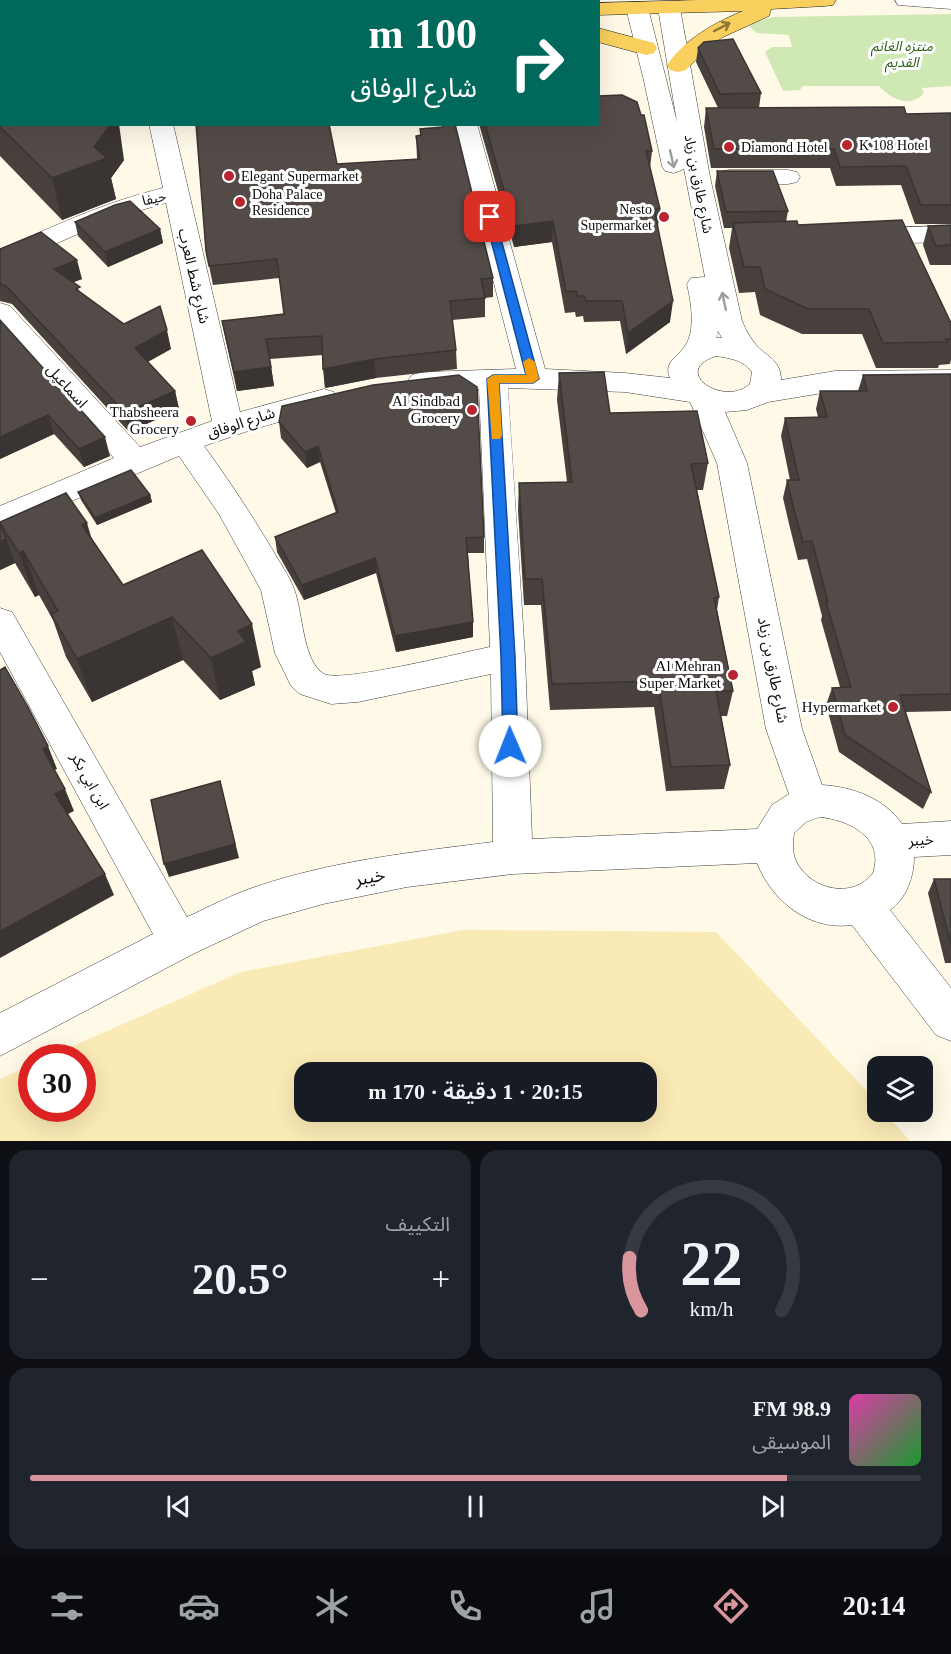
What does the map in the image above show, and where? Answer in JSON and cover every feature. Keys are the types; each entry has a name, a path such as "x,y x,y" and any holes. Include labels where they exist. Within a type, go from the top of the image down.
{"main road":[{"path":"600,9 639,4 669,8 825,0"},
{"path":"678,65 695,45 712,33 783,3"},
{"path":"600,36 646,48"}],"street":[{"path":"906,0 951,3"},
{"name":"شارع طارق بن زياد","path":"639,4 646,48 656,81 667,112 698,177 721,238 728,321 734,334 753,357"},
{"name":"شارع طارق بن زياد","path":"669,8 678,65 667,112 705,301 705,334 694,354"},
{"name":"شارع شط العرب","path":"162,126 175,193 228,426"},
{"path":"466,126 533,379"},
{"path":"698,177 788,177"},
{"name":"حيفا","path":"0,260 108,212 132,203 175,193"},
{"path":"836,236 951,234"},
{"name":"اسماعيل","path":"0,312 134,460"},
{"path":"603,381 650,371 715,347 725,347 835,381"},
{"path":"694,354 684,363 682,372 684,382 697,394"},
{"path":"753,357 767,376 765,385 756,395"},
{"path":"493,379 508,657 513,857"},
{"path":"392,386 493,379 603,381 697,394 728,403 756,395 835,381 951,380"},
{"name":"شارع الوفاق","path":"0,519 134,460 228,426 301,404 351,393"},
{"name":"شارع طارق بن زياد","path":"697,394 732,463 784,729 796,767 811,802"},
{"name":"شارع طارق بن زياد","path":"732,463 756,395"},
{"path":"185,442 243,528 278,591 292,653 303,676 312,684 331,690 358,688 508,657"},
{"name":"ابن ابي بكر","path":"0,621 179,941"},
{"path":"811,802 837,802 870,815 882,827 891,842 896,868 885,892 862,906 844,908 826,906 808,899 794,888 782,876 775,860 773,845 775,832 781,820 791,810 811,802"},
{"name":"خيبر","path":"891,842 951,838"},
{"name":"خيبر","path":"0,1035 179,941 256,904 323,886 407,870 513,857 773,845"},
{"path":"862,906 951,1021"}],"green space":[{"name":"منتزه الغانم القديم","path":"951,14 951,86 922,88 924,93 919,98 907,101 889,95 879,86 803,86 800,90 783,91 765,52 772,47 792,47 789,35 757,33 750,27 753,23 773,17"}],"sand":[{"path":"463,930 716,932 866,1090 867,1122 893,1122 910,1141 0,1141 0,1079 18,1071 18,1122 96,1122 96,1044 78,1044 241,972"}],"building":[{"path":"733,39 761,93 720,94 698,48 704,42"},
{"path":"622,95 637,102 641,115 644,115 652,151 646,151 660,209 654,209 673,301 628,333 622,301 586,301 584,296 577,296 576,291 566,292 553,221 514,226 486,126 600,126 600,96"},
{"path":"904,107 906,114 951,113 951,205 921,205 906,166 840,167 834,149 714,149 706,108"},
{"path":"110,126 94,147 107,158 52,178 0,127"},
{"path":"196,126 329,126 337,164 420,159 416,136 421,135 420,129 455,126 493,278 481,279 485,298 450,301 456,350 374,359 323,369 322,336 266,339 271,367 234,372 222,321 284,314 277,259 209,266"},
{"path":"717,171 773,171 788,211 726,212"},
{"path":"130,201 160,229 105,252 75,222 115,205"},
{"path":"902,220 951,323 951,339 946,339 947,342 883,343 869,309 808,309 765,289 760,267 744,267 733,223 797,221 798,225"},
{"path":"951,225 951,245 936,246 928,226"},
{"path":"41,232 77,260 54,269 80,287 76,289 124,324 160,306 167,330 135,348 175,391 125,413 6,286 0,284 0,249"},
{"path":"0,320 105,437 79,449 48,415 0,437"},
{"path":"604,372 610,413 697,411 708,463 691,464 719,597 714,598 733,691 716,691 730,765 671,767 658,681 552,684 542,579 525,579 519,483 572,482 559,373"},
{"path":"951,374 951,694 900,695 931,792 845,735 832,688 851,687 826,602 828,602 812,541 803,542 794,510 787,480 799,480 785,418 827,417 820,391 867,391 863,375"},
{"path":"459,375 477,387 484,537 466,538 473,622 395,636 375,558 302,585 275,537 338,512 318,446 305,452 279,422 282,406 373,385"},
{"path":"131,470 150,495 95,518 78,492"},
{"path":"66,493 87,523 82,525 123,585 202,550 252,624 238,631 246,642 211,658 172,617 77,659 51,614 58,611 23,551 19,553 0,523"},
{"path":"0,524 6,539 0,541"},
{"path":"5,667 48,746 43,749 65,789 55,794 105,874 0,931 0,670"},
{"path":"220,781 235,844 164,864 151,800"},
{"path":"934,879 951,879 951,945"}],"slow traffic":[{"path":"496,436 493,379 533,379 529,362"}],"place":[{"name":"K 108 Hotel","path":"847,145"},
{"name":"Diamond Hotel","path":"729,147"},
{"name":"Elegant Supermarket","path":"229,176"},
{"name":"Doha Palace Residence","path":"240,202"},
{"name":"Nesto Supermarket","path":"664,217"},
{"name":"Al Sindbad Grocery","path":"472,410"},
{"name":"Thabsheera Grocery","path":"191,421"},
{"name":"Al Mehran Super Market","path":"733,675"},
{"name":"Hypermarket","path":"893,707"}],"route":[{"path":"490,217 533,379 493,379 508,657 510,746"}]}
